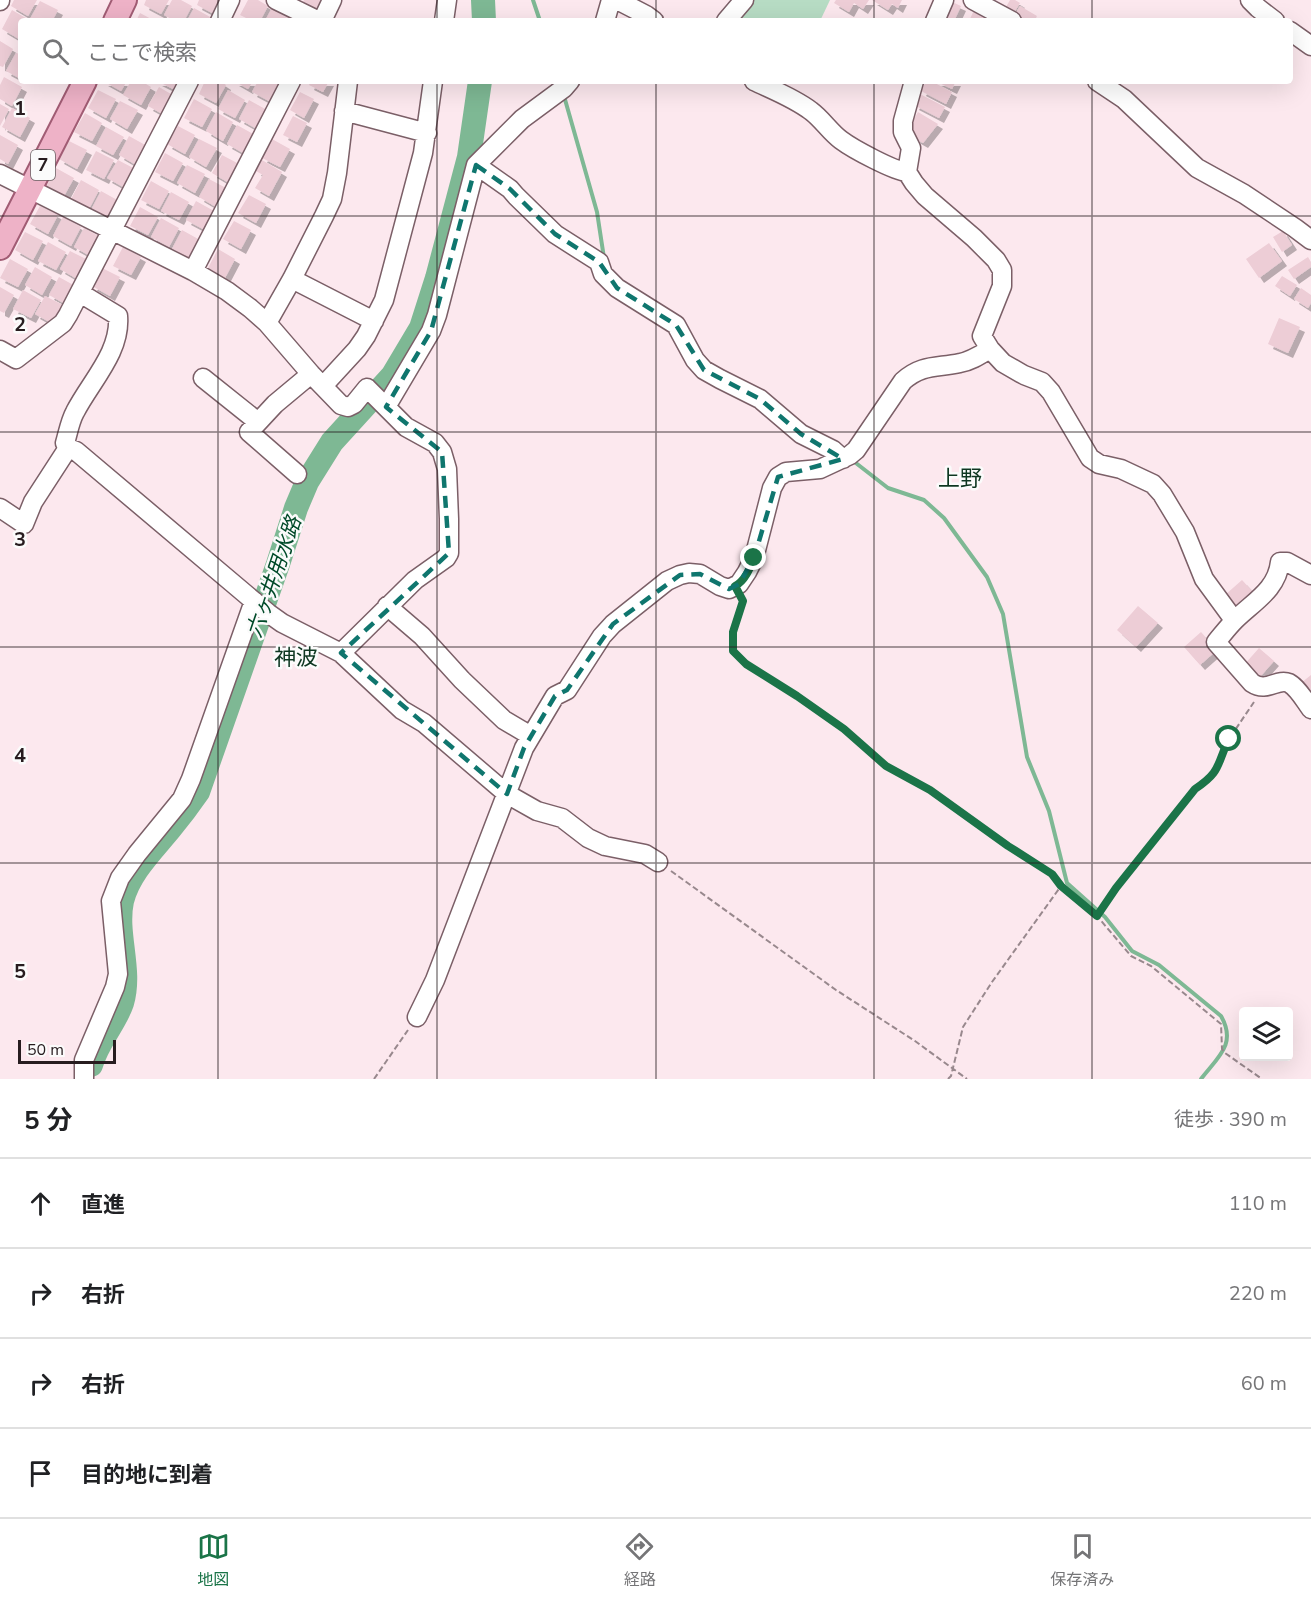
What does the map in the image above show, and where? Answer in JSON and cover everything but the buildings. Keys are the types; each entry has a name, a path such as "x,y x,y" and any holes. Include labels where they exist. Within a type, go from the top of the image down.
{"main road":[{"path":"99,18 108,0"},
{"path":"116,18 125,0"},
{"name":"7","path":"0,215 66,84"},
{"name":"7","path":"0,248 16,182 83,84"}],"street":[{"path":"221,18 230,0"},
{"path":"276,0 314,18"},
{"path":"322,18 332,0"},
{"path":"444,18 447,0"},
{"path":"606,18 611,0"},
{"path":"617,0 650,18"},
{"path":"729,18 744,0"},
{"path":"936,18 945,0"},
{"path":"973,0 1006,18"},
{"path":"1250,0 1271,18"},
{"path":"1293,33 1311,46"},
{"path":"0,350 16,359 63,323 113,232 187,84"},
{"path":"193,272 289,84"},
{"path":"267,323 332,199 348,84"},
{"path":"297,474 249,432 274,404 317,380 357,349 374,321 391,278 423,153 433,84"},
{"path":"760,84 814,113 841,140 889,166 907,172"},
{"path":"913,84 903,121 903,132 911,147 907,172 925,196 974,238 996,260 1002,270 1002,286 982,336 1003,363 1042,382 1051,392 1090,458 1099,464 1122,469 1154,484 1185,532 1204,579 1234,621"},
{"path":"1102,84 1124,99 1197,168 1303,227 1311,240"},
{"path":"379,400 411,367 431,331 476,165 522,119 564,87"},
{"path":"344,111 427,133"},
{"path":"476,165 510,189 555,234 599,262 603,274 617,288 676,324 695,360 704,370 760,399 801,434 846,457"},
{"path":"16,182 227,291 267,323 341,405 348,407 354,404 367,388 406,427 435,443 442,452 447,469 449,553 446,558 415,580 341,653"},
{"path":"292,279 374,321"},
{"path":"80,293 118,316 119,329 114,346 74,413 65,443 68,448 76,452 282,623 341,653 402,710 424,723 507,794 537,811 562,818 588,838 605,846 645,854 658,862"},
{"path":"417,1017 440,970 524,748 555,696 567,690 602,636 613,624 667,581 680,575 700,574 729,589 739,584 754,558 772,488 778,477 786,472 820,469 856,450 903,381 912,372 961,363 990,349"},
{"path":"203,378 258,422"},
{"path":"0,508 24,524 33,502 68,448"},
{"path":"1311,575 1287,562 1280,562 1274,584 1234,621 1216,642 1252,683 1265,687 1282,682 1288,683 1311,709"},
{"path":"84,1079 84,1060 115,987 118,974 111,901 120,878 182,799 260,606"},
{"path":"387,606 422,636 462,680 504,720 531,736"}],"path":[{"path":"735,586 743,601 733,632 733,651 746,664 844,729 886,766 930,790 1008,846 1052,874 1061,886 1098,915 1131,956 1150,966 1221,1024 1222,1049 1262,1079"},
{"path":"1098,915 1116,888 1195,789 1216,771 1229,739 1265,687"},
{"path":"658,862 836,990 967,1079"},
{"path":"948,1079 951,1076 963,1027 992,982 1061,886"},
{"path":"374,1079 417,1017"}],"highlighted area":[{"path":"476,165 510,189 555,234 599,262 617,288 676,325 704,370 760,399 801,434 843,459 778,477 754,558 739,584 729,589 700,574 680,575 613,624 567,690 555,696 524,748 507,794 341,653 449,553 442,452 386,407 431,331"}],"green space":[{"path":"753,0 830,0 821,18 739,18"}],"waterway":[{"name":"六ヶ井用水路","path":"483,0 484,18"},
{"path":"533,0 539,18"},
{"name":"六ヶ井用水路","path":"91,1065 97,1049 119,1011 125,990 125,965 120,926 125,891 142,863 198,792 307,482 332,442 393,375 421,328 437,278 469,157 480,84"},
{"path":"564,96 597,212 604,258"},
{"path":"852,460 888,488 924,500 944,518 987,577 1003,614 1027,757 1049,811 1067,883 1105,917 1132,951 1159,965 1221,1016 1227,1035 1226,1042 1219,1057 1201,1079"}],"district":[{"name":"上野","path":"960,478"},
{"name":"神波","path":"296,657"}],"route":[{"path":"754,558 739,584 735,586 743,601 733,632 733,651 746,664 844,729 886,766 930,790 1008,846 1052,874 1061,886 1097,916 1116,888 1195,789 1216,771 1229,739"}]}
